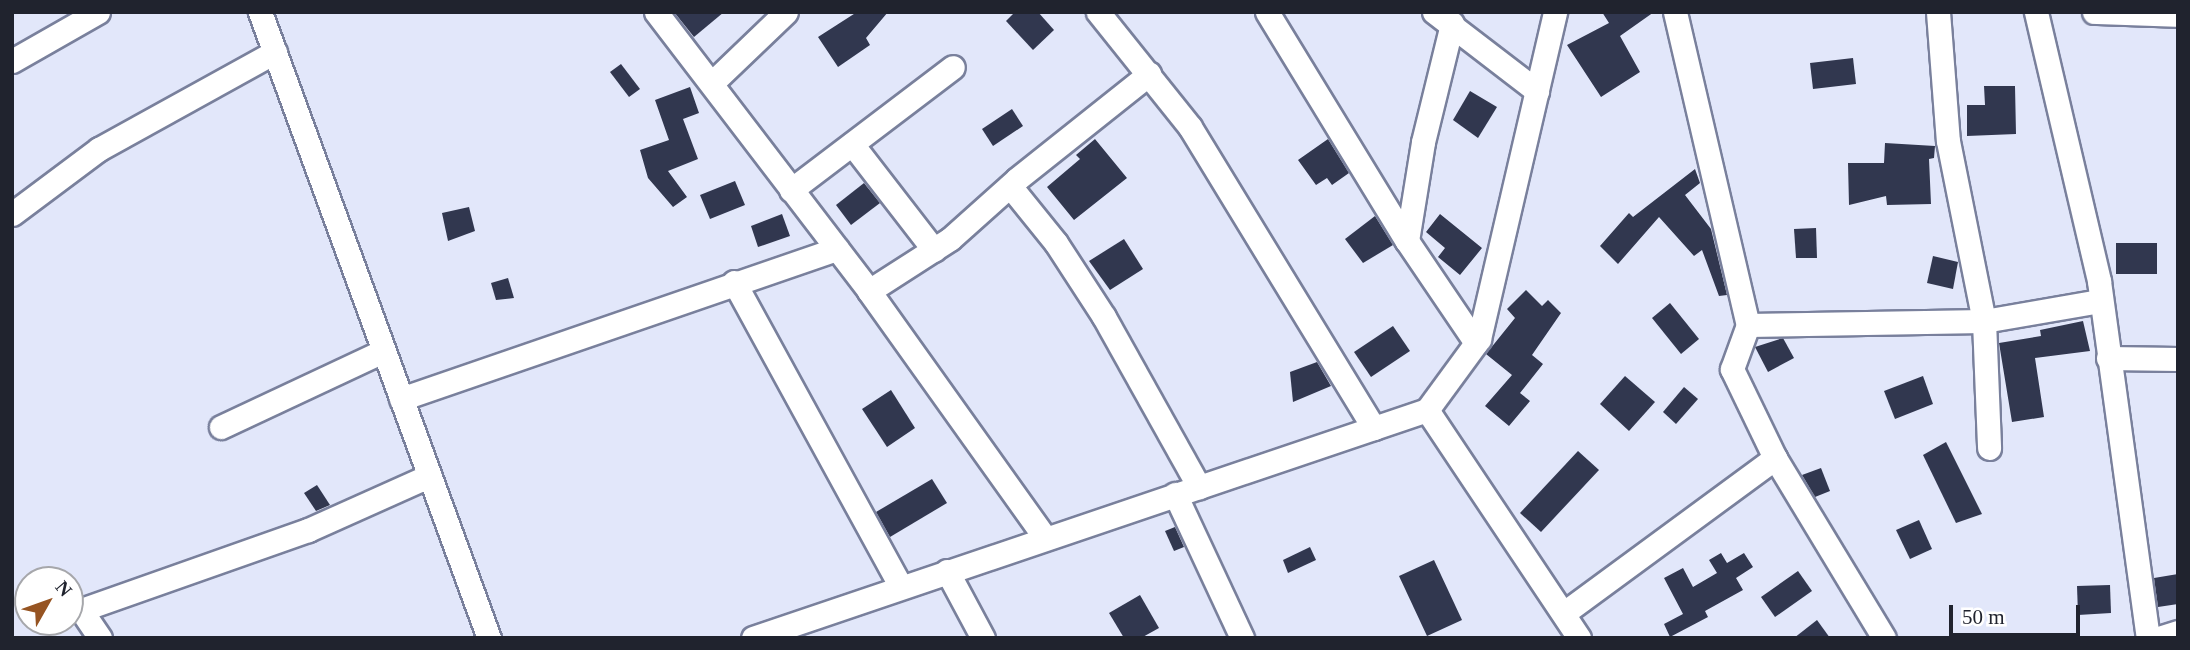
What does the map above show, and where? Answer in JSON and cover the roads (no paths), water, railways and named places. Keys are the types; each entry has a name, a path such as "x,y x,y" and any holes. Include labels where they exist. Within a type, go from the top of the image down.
{"street":[{"path":"12,61 98,12"},
{"path":"260,12 489,638"},
{"path":"656,12 713,82 869,291 1045,538"},
{"path":"713,82 786,12"},
{"path":"1098,12 1190,127 1374,428"},
{"path":"1267,12 1407,241 1476,343"},
{"path":"753,638 1427,411 1476,343 1555,12"},
{"path":"1677,12 1748,325 1732,369 1775,458 1884,638"},
{"path":"1938,12 1948,141 1984,321 1989,448"},
{"path":"2036,12 2099,281 2099,301 2148,638"},
{"path":"2094,12 2178,15"},
{"path":"1407,241 1443,18 1537,91"},
{"path":"12,214 99,149 275,52"},
{"path":"791,190 953,67"},
{"path":"869,291 934,250 1149,74"},
{"path":"852,144 934,250"},
{"path":"1010,186 1056,243 1104,317 1199,487"},
{"path":"401,399 836,249"},
{"path":"734,282 901,587"},
{"path":"1748,325 1984,321 2099,301"},
{"path":"221,427 383,351"},
{"path":"2108,358 2178,359"},
{"path":"1427,411 1579,638"},
{"path":"1564,613 1775,458"},
{"path":"100,638 81,610 308,530 429,476"},
{"path":"1175,495 1242,638"},
{"path":"947,571 983,638"},
{"path":"2159,638 2178,632"}]}
